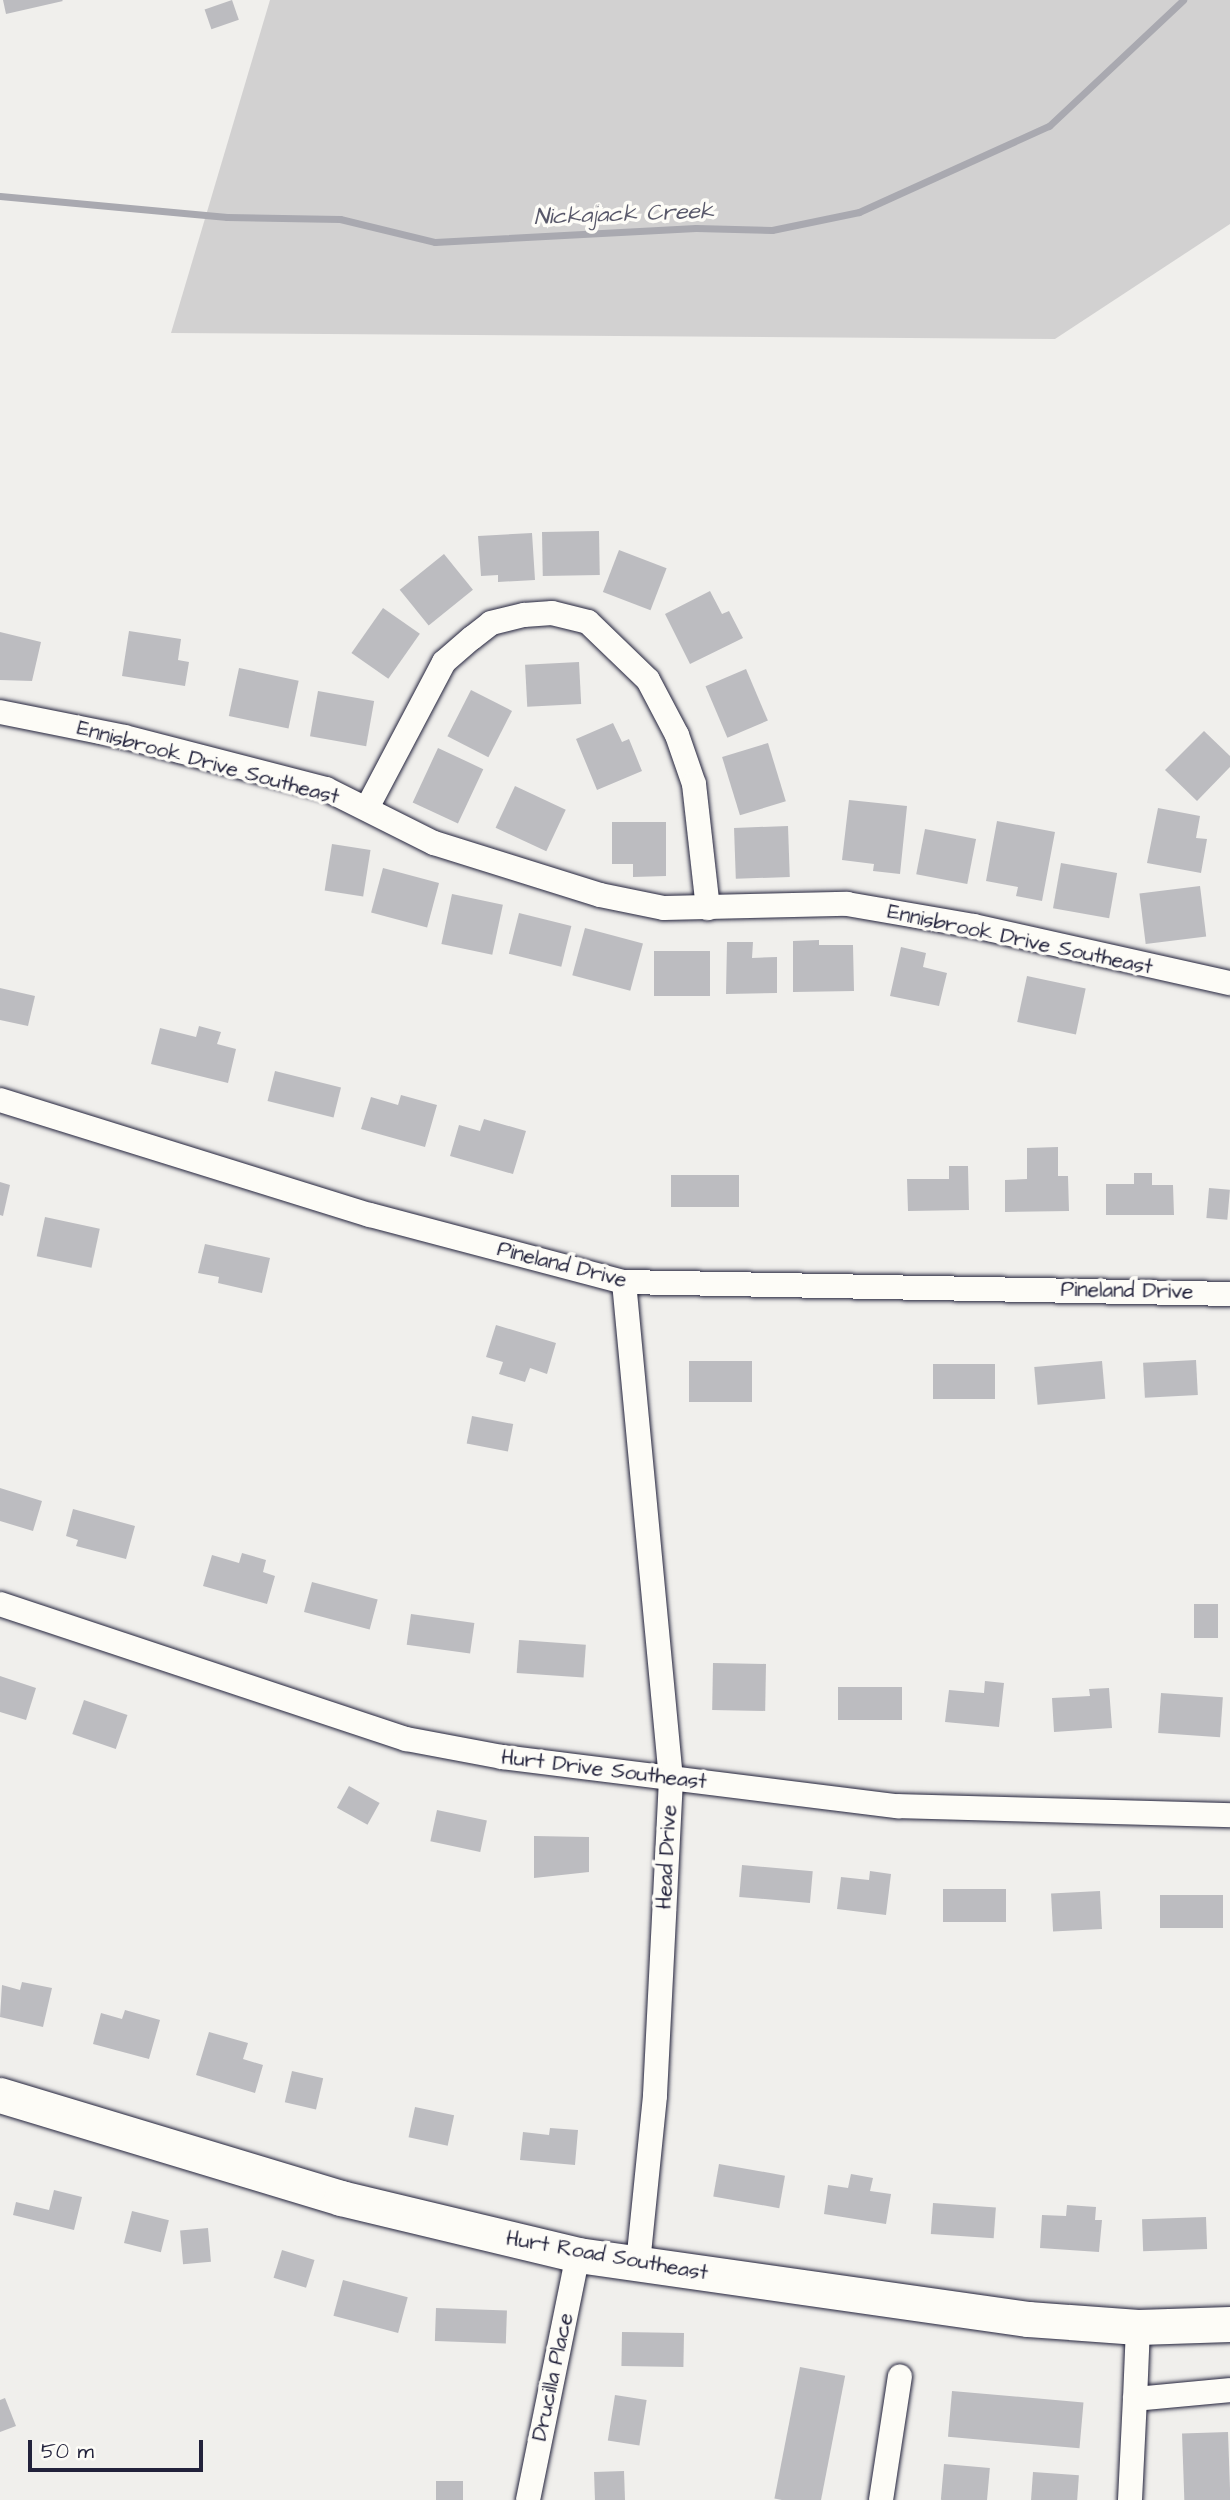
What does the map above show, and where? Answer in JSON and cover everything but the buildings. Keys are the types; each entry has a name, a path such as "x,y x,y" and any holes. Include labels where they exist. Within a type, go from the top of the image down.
{"street":[{"path":"367,808 444,662 472,638 491,623 524,615 552,613 588,622 648,680 677,735 694,784 708,908"},
{"name":"Ennisbrook Drive Southeast","path":"0,712 125,737 287,779 367,808 434,844 600,895 664,908 847,904 1229,976"},
{"name":"Pineland Drive","path":"0,1100 370,1215 624,1282 1230,1294"},
{"name":"Head Drive","path":"624,1282 671,1780 655,2096 638,2264"},
{"name":"Hurt Drive Southeast","path":"0,1604 406,1739 671,1780 898,1805 1230,1815"},
{"name":"Hurt Road Southeast","path":"0,2096 341,2198 578,2255 1028,2319 1138,2327 1230,2324"},
{"name":"Drucilla Place","path":"528,2500 578,2255"},
{"path":"1130,2500 1138,2327"},
{"path":"881,2500 900,2376"},
{"path":"1135,2399 1230,2390"}],"shaded area":[{"path":"270,0 1230,0 1230,224 1055,339 171,333"}],"waterway":[{"name":"Nickajack Creek","path":"0,196 227,217 340,219 435,242 696,228 772,230 859,212 1049,126 1183,0"}]}
